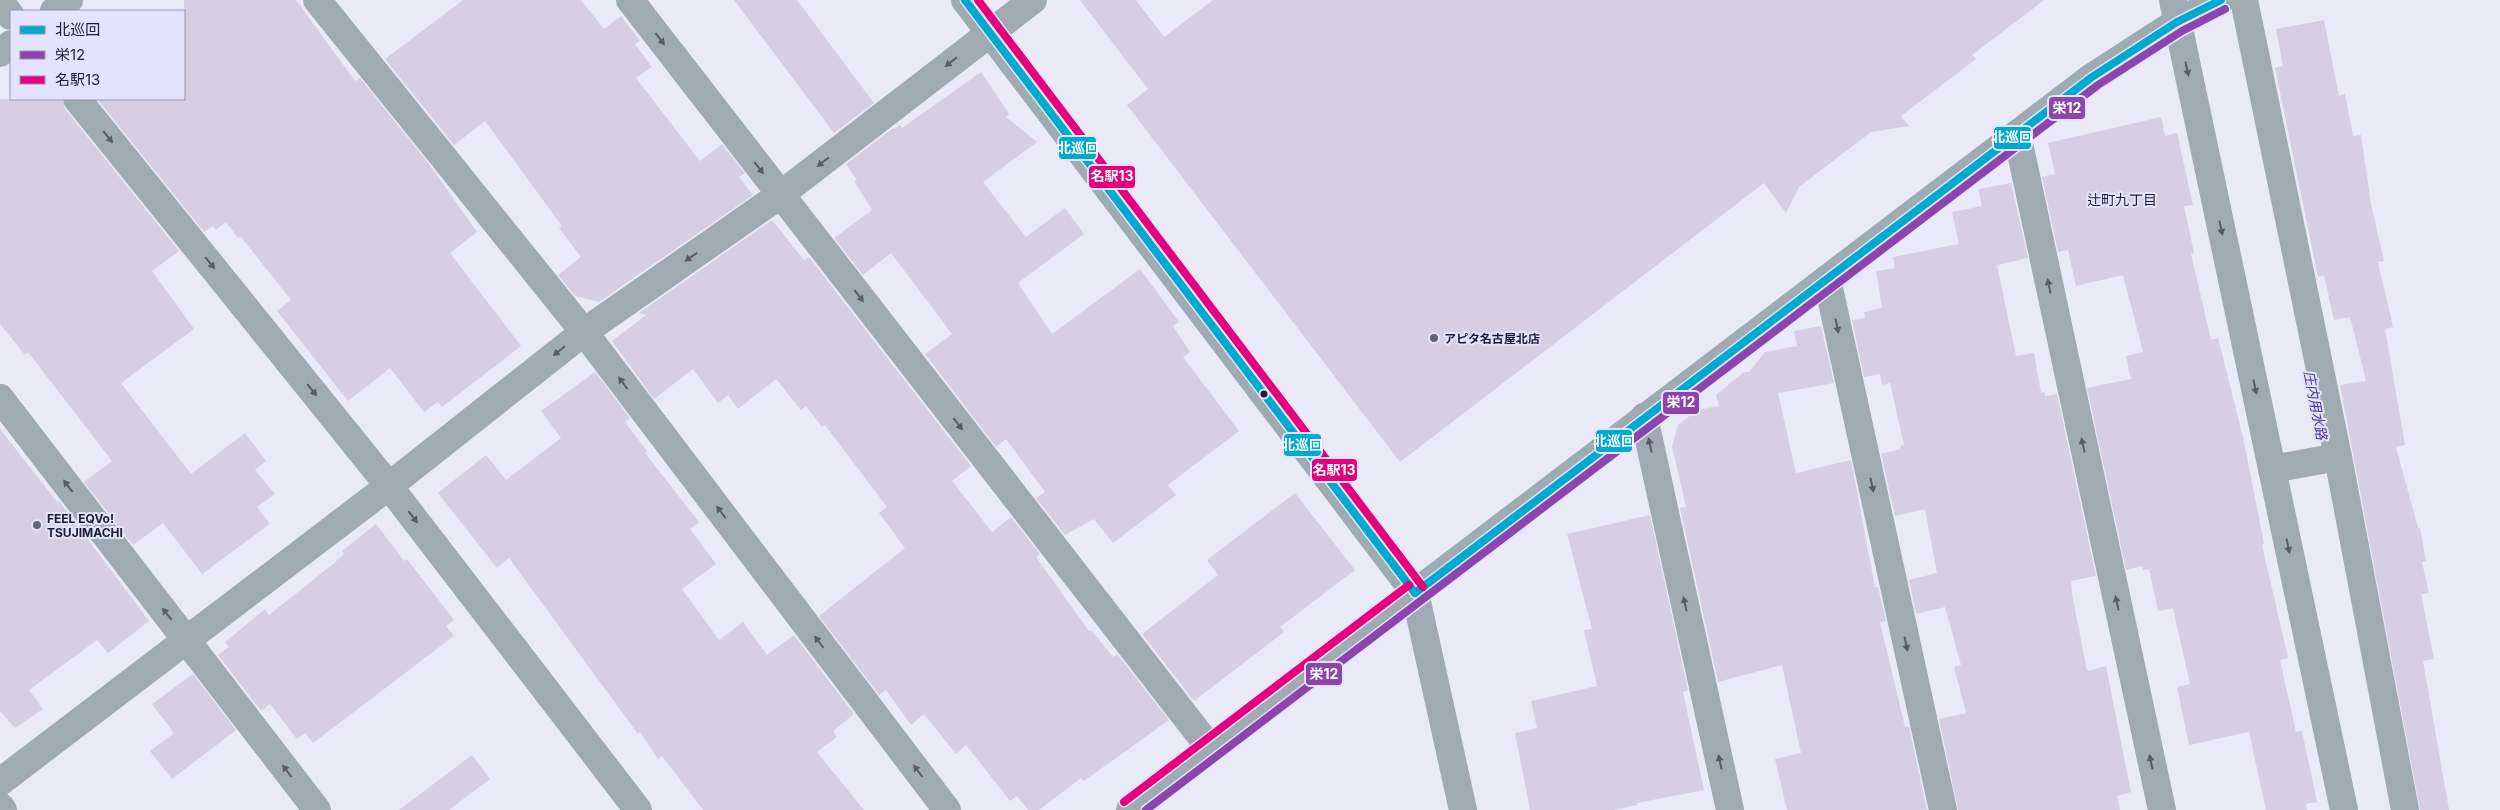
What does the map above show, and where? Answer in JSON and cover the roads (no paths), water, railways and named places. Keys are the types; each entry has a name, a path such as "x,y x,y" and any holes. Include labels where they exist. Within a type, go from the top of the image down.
{"street":[{"path":"55,10 69,0"},
{"path":"317,0 584,332 947,810"},
{"path":"630,0 1210,748"},
{"path":"965,0 1415,593 1463,810"},
{"path":"0,782 390,486 584,332 780,195 1033,0"},
{"path":"1130,810 2092,77 2175,11 2221,0"},
{"path":"2244,0 2338,457 2405,810"},
{"path":"0,1 10,15"},
{"path":"2175,11 2344,810"},
{"path":"0,53 10,45"},
{"path":"78,100 390,486 638,810"},
{"path":"2017,134 2162,810"},
{"path":"1827,279 1942,810"},
{"path":"0,398 317,810"},
{"path":"1644,417 1730,810"},
{"path":"2272,469 2338,457"},
{"path":"0,806 3,810"}],"place":[{"name":"アピタ名古屋北店","path":"1434,338"},
{"name":"FEEL EQVo! TSUJIMACHI","path":"37,525"}],"district":[{"name":"辻町九丁目","path":"2122,199"}],"water label":[{"name":"庄内用水路","path":"2316,405"}]}
